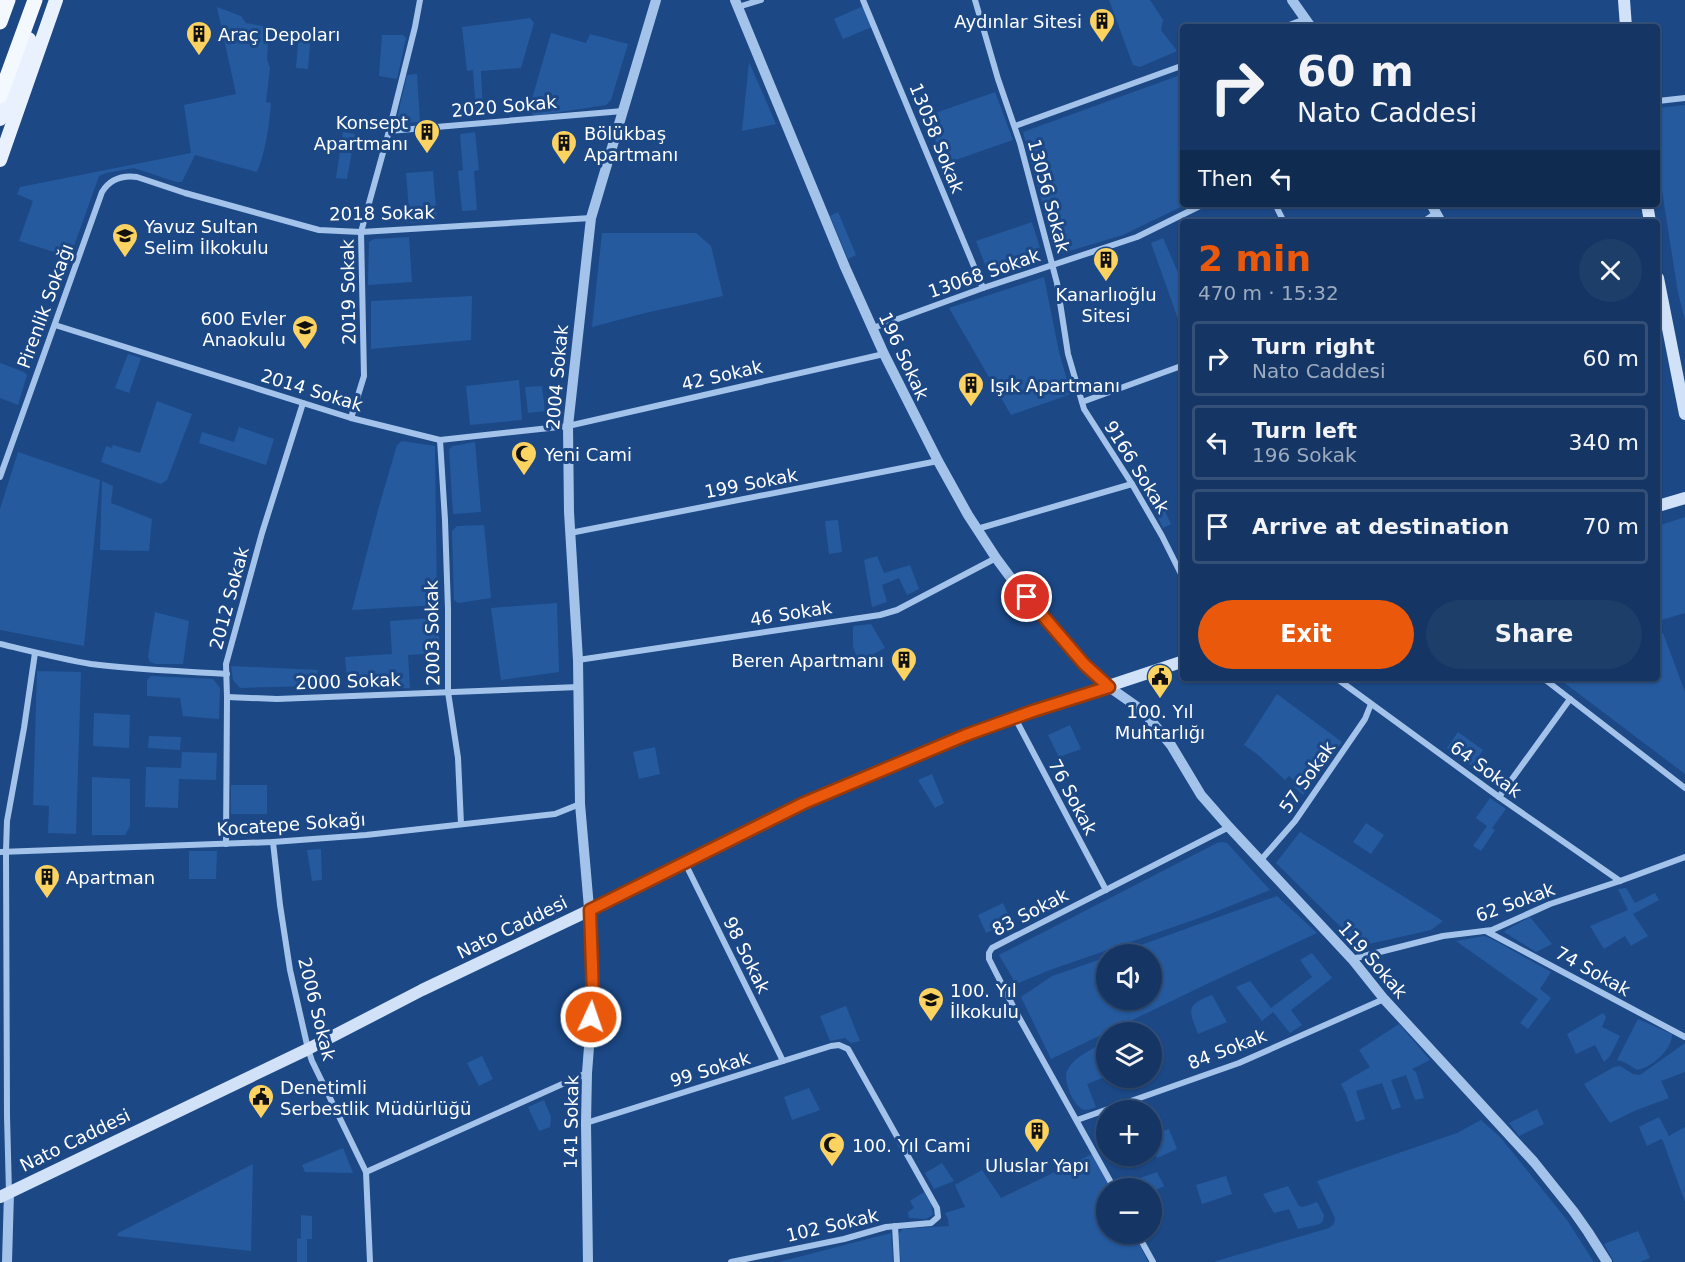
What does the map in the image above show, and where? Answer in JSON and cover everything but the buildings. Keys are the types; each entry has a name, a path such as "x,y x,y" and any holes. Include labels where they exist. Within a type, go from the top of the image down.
{"highway":[{"path":"0,96 35,0"},
{"path":"0,22 7,1"}],"main road":[{"path":"0,119 42,0"},
{"path":"0,160 56,0"},
{"path":"1624,0 1626,24"},
{"path":"1660,288 1685,414"},
{"path":"1660,505 1685,498"},
{"name":"Nato Caddesi","path":"4,1195 308,1049 422,990 590,910 804,803 966,735 1180,662"}],"street":[{"name":"2019 Sokak","path":"351,418 364,376 361,232 389,131 420,0"},
{"name":"2004 Sokak","path":"590,910 580,804 579,687 570,533 568,426 591,218 656,0"},
{"path":"736,4 761,0"},
{"name":"13058 Sokak","path":"863,0 983,288"},
{"name":"13056 Sokak","path":"975,0 998,79 1015,126 1057,283 1068,354 1082,402"},
{"path":"1292,0 1308,23"},
{"name":"196 Sokak","path":"736,4 845,267 884,354 938,461 976,529 996,558 1072,652 1109,687"},
{"path":"1015,126 1180,66"},
{"path":"1660,101 1685,98"},
{"name":"2020 Sokak","path":"389,131 622,111"},
{"name":"2018 Sokak","path":"111,182 122,177 137,177 185,193 319,230 361,232 591,218"},
{"name":"Pirenlik Sokağı","path":"0,477 102,192 111,182"},
{"name":"13068 Sokak","path":"873,328 983,288 1137,237 1198,207"},
{"name":"2014 Sokak","path":"55,325 351,418 440,440 568,426"},
{"name":"42 Sokak","path":"568,426 884,354"},
{"path":"1082,402 1180,366"},
{"name":"9166 Sokak","path":"1082,402 1091,421 1162,536 1180,572"},
{"name":"2012 Sokak","path":"226,844 226,664 262,533 303,403"},
{"name":"2003 Sokak","path":"440,440 448,598 448,692 458,758 461,824"},
{"name":"199 Sokak","path":"570,533 938,461"},
{"path":"976,529 1132,484"},
{"name":"46 Sokak","path":"578,660 880,615 897,610 996,558"},
{"path":"0,644 91,664 227,674"},
{"path":"8,1262 4,1195 7,1116 3,852 34,653"},
{"name":"64 Sokak","path":"1340,681 1499,797 1620,881"},
{"path":"1547,681 1685,788"},
{"name":"2000 Sokak","path":"227,697 277,699 579,687"},
{"name":"119 Sokak","path":"1109,687 1136,706 1159,729 1201,795 1534,1162 1574,1212 1607,1262"},
{"path":"1499,797 1570,699"},
{"name":"57 Sokak","path":"1260,861 1295,821 1365,719 1371,704"},
{"name":"76 Sokak","path":"1015,718 1106,890"},
{"name":"Kocatepe Sokağı","path":"3,852 273,842 366,835 555,814 580,804"},
{"name":"83 Sokak","path":"1109,1178 1016,1012 989,956 992,948 1229,827"},
{"name":"2006 Sokak","path":"273,842 290,970 308,1049 366,1172 370,1262"},
{"name":"62 Sokak","path":"1352,959 1443,936 1498,928 1550,904 1685,856"},
{"name":"98 Sokak","path":"684,862 783,1061"},
{"name":"141 Sokak","path":"588,1262 586,1124 593,995 590,910"},
{"name":"74 Sokak","path":"1486,931 1685,1037"},
{"name":"84 Sokak","path":"1077,1120 1239,1063 1384,999"},
{"name":"99 Sokak","path":"586,1124 831,1046 842,1046 850,1052 934,1202 938,1217"},
{"path":"366,1172 587,1073"},
{"name":"102 Sokak","path":"731,1262 895,1226 931,1223 938,1217"},
{"path":"895,1226 897,1262"},
{"path":"1143,1244 1153,1262"}],"shaded area":[{"path":"1109,0 1150,0 1163,20 1161,30 1177,51 1140,67 1133,65"},
{"path":"863,6 872,27 843,39 834,19"},
{"path":"217,7 241,16 246,23 269,27 267,59 270,68 266,102 271,103 267,138 257,172 195,155 182,182 134,168 106,173 99,176 70,257 19,241 33,201 17,194 20,187 191,153 184,105 236,94"},
{"path":"530,18 534,23 521,68 481,71 483,111 476,112 473,70 467,71 462,27"},
{"path":"299,31 311,32 308,69 296,68"},
{"path":"551,33 586,43 590,34 628,44 611,100 606,105 534,116 529,109"},
{"path":"382,35 403,35 406,38 397,79 379,76"},
{"path":"749,62 776,124 742,131"},
{"path":"417,74 420,122 398,123 397,118 407,75"},
{"path":"1180,75 1181,207 1123,235 1056,255 1023,132"},
{"path":"995,92 1013,140 944,164 927,116"},
{"path":"1685,105 1685,320 1678,293 1660,178 1660,108"},
{"path":"343,132 355,134 347,179 336,178"},
{"path":"475,132 479,170 474,171 477,210 462,211 458,171 463,170 460,134"},
{"path":"433,171 437,221 410,223 406,173"},
{"path":"838,212 856,255 848,259 830,216"},
{"path":"1032,222 1040,248 1036,258 988,272 976,241"},
{"path":"602,233 696,233 711,246 723,296 592,327"},
{"path":"409,237 412,282 368,285 369,242 374,239"},
{"path":"1163,238 1180,277 1180,325 1151,243"},
{"path":"1044,277 1059,352 1071,394 1011,415 949,308"},
{"path":"472,296 471,340 371,349 371,301"},
{"path":"128,354 141,358 129,393 115,388"},
{"path":"0,363 27,375 18,405 0,398"},
{"path":"519,380 522,420 470,425 466,386"},
{"path":"542,386 545,411 528,413 525,387"},
{"path":"157,401 192,414 167,480 161,484 101,462 106,446 112,448 113,445 140,453"},
{"path":"239,427 274,439 266,465 199,443 202,432 234,442"},
{"path":"402,441 435,446 437,605 352,610 397,445"},
{"path":"475,442 481,512 453,514 449,449 453,446"},
{"path":"18,452 100,480 84,646 0,630 0,509"},
{"path":"102,481 113,486 111,503 152,519 149,551 100,550"},
{"path":"1151,483 1171,524 1163,528 1143,487"},
{"path":"1685,517 1685,613 1660,620 1660,525"},
{"path":"838,520 842,552 829,554 825,521"},
{"path":"484,525 491,598 458,603 454,600 452,531 457,526"},
{"path":"877,556 884,573 910,565 919,589 907,595 899,578 882,585 887,602 872,607 864,560"},
{"path":"557,603 559,672 501,680 491,608"},
{"path":"155,612 189,621 183,664 150,662 148,657"},
{"path":"433,618 438,620 440,653 408,655 410,688 348,689 345,657 392,654 390,621"},
{"path":"871,624 885,648 859,662 853,647 853,626"},
{"path":"1663,633 1685,692 1685,774 1562,681 1660,681 1660,634"},
{"path":"231,666 318,670 314,686 240,688 233,680"},
{"path":"37,671 81,672 76,834 48,833 49,806 33,805"},
{"path":"151,676 213,679 220,688 219,719 183,716 180,698 147,696 147,680"},
{"path":"1277,694 1342,742 1303,795 1294,787 1297,783 1289,776 1285,780 1244,745"},
{"path":"94,713 130,715 129,748 93,746"},
{"path":"1070,725 1081,749 1059,757 1048,735"},
{"path":"1458,732 1483,750 1472,766 1447,748"},
{"path":"149,736 181,737 180,750 148,748"},
{"path":"655,747 660,774 639,779 633,752"},
{"path":"182,752 217,753 216,780 179,779 178,808 145,807 146,767 181,768"},
{"path":"932,774 944,803 935,808 918,780"},
{"path":"92,777 130,779 130,826 125,835 92,835"},
{"path":"231,785 267,785 267,814 231,814"},
{"path":"1490,798 1506,809 1492,828 1495,830 1481,851 1473,846 1487,826 1476,818"},
{"path":"1366,823 1384,835 1371,854 1353,842"},
{"path":"1300,832 1443,921 1431,930 1360,946 1276,863"},
{"path":"1217,843 1227,843 1270,890 1125,944 1096,944 1096,954 1016,984 999,955"},
{"path":"321,849 322,880 312,881 307,850"},
{"path":"189,851 217,851 216,879 189,879"},
{"path":"1626,888 1635,903 1655,893 1659,900 1633,914 1648,936 1631,946 1625,936 1604,949 1590,926 1628,910 1618,889"},
{"path":"1277,896 1317,933 1162,1006 1162,944 1144,944"},
{"path":"1003,903 1011,921 986,933 978,915"},
{"path":"1530,917 1552,944 1536,952 1504,932"},
{"path":"1484,936 1551,972 1540,989 1551,998 1528,1029 1520,1023 1538,999 1456,941"},
{"path":"1312,953 1332,978 1291,1010 1302,1025 1290,1033 1273,1012 1262,1021 1236,987 1250,981 1271,1008 1312,977 1300,960"},
{"path":"1096,961 1096,1010 1153,1010 1128,1022 1096,1022 1096,1037 1051,1059 1021,997 1052,976"},
{"path":"1212,995 1227,1022 1198,1034 1191,1014 1193,1005"},
{"path":"846,1006 860,1041 851,1043 845,1038 830,1041 820,1016"},
{"path":"1603,1013 1606,1017 1602,1027 1620,1036 1610,1056 1604,1062 1595,1045 1576,1054 1567,1034"},
{"path":"1638,1019 1672,1034 1669,1046 1660,1057 1649,1066 1637,1070 1617,1060"},
{"path":"1399,1024 1430,1060 1412,1069 1416,1072 1424,1098 1415,1100 1406,1075 1391,1080 1401,1107 1392,1110 1382,1083 1356,1091 1365,1119 1356,1122 1341,1084 1370,1067 1359,1050"},
{"path":"1685,1043 1685,1072 1661,1081 1669,1098 1610,1123 1584,1084 1620,1066 1633,1074 1640,1075"},
{"path":"1096,1047 1096,1080 1087,1084 1096,1107 1089,1110 1082,1109 1075,1102 1066,1080 1070,1066 1086,1052"},
{"path":"482,1056 493,1079 479,1086 467,1063"},
{"path":"809,1088 820,1110 792,1120 784,1097"},
{"path":"544,1100 551,1117 550,1127 539,1131 528,1107"},
{"path":"1537,1109 1544,1124 1519,1136 1509,1123"},
{"path":"1659,1117 1669,1136 1685,1127 1685,1202 1663,1141 1661,1139 1647,1146 1639,1127"},
{"path":"1481,1120 1501,1138 1567,1220 1594,1262 1213,1262 1329,1228 1334,1224 1335,1218 1317,1181 1457,1133"},
{"path":"1169,1129 1177,1149 1162,1156 1162,1131"},
{"path":"343,1148 353,1173 305,1172 302,1165"},
{"path":"1092,1154 1096,1166 1099,1166 1105,1178 1096,1178 1096,1244 1139,1244 1148,1262 901,1262 898,1234 903,1229 949,1226 945,1213 965,1207 955,1185 982,1170 1001,1198"},
{"path":"942,1163 954,1181 934,1189 925,1173"},
{"path":"253,1164 251,1251 117,1236 118,1233"},
{"path":"1157,1172 1160,1178 1140,1178"},
{"path":"1226,1176 1232,1194 1202,1204 1196,1185"},
{"path":"1288,1186 1299,1206 1303,1207 1317,1202 1324,1215 1320,1224 1298,1229 1289,1209 1274,1213 1263,1194"},
{"path":"924,1192 931,1204 933,1215 926,1219 909,1218 908,1212 914,1208 910,1201"},
{"path":"301,1215 312,1216 312,1239 307,1239 307,1262 297,1262 297,1239 301,1238"},
{"path":"1638,1231 1650,1258 1640,1262 1614,1262 1604,1244"},
{"path":"891,1233 893,1262 779,1262"}],"place":[{"name":"Aydınlar Sitesi","path":"1102,44"},
{"name":"Araç Depoları","path":"199,57"},
{"name":"Konsept Apartmanı","path":"427,155"},
{"name":"Bölükbaş Apartmanı","path":"564,166"},
{"name":"Yavuz Sultan Selim İlkokulu","path":"125,259"},
{"name":"Kanarlıoğlu Sitesi","path":"1106,283"},
{"name":"600 Evler Anaokulu","path":"305,351"},
{"name":"Işık Apartmanı","path":"971,408"},
{"name":"Yeni Cami","path":"524,477"},
{"name":"Beren Apartmanı","path":"904,683"},
{"name":"100. Yıl Muhtarlığı","path":"1160,700"},
{"name":"Apartman","path":"47,900"},
{"name":"100. Yıl İlkokulu","path":"931,1023"},
{"name":"Denetimli Serbestlik Müdürlüğü","path":"261,1120"},
{"name":"Uluslar Yapı","path":"1037,1154"},
{"name":"100. Yıl Cami","path":"832,1168"}],"route":[{"path":"591,1017 593,995 590,910 804,803 966,735 1109,687 1072,652 1027,597"}]}
